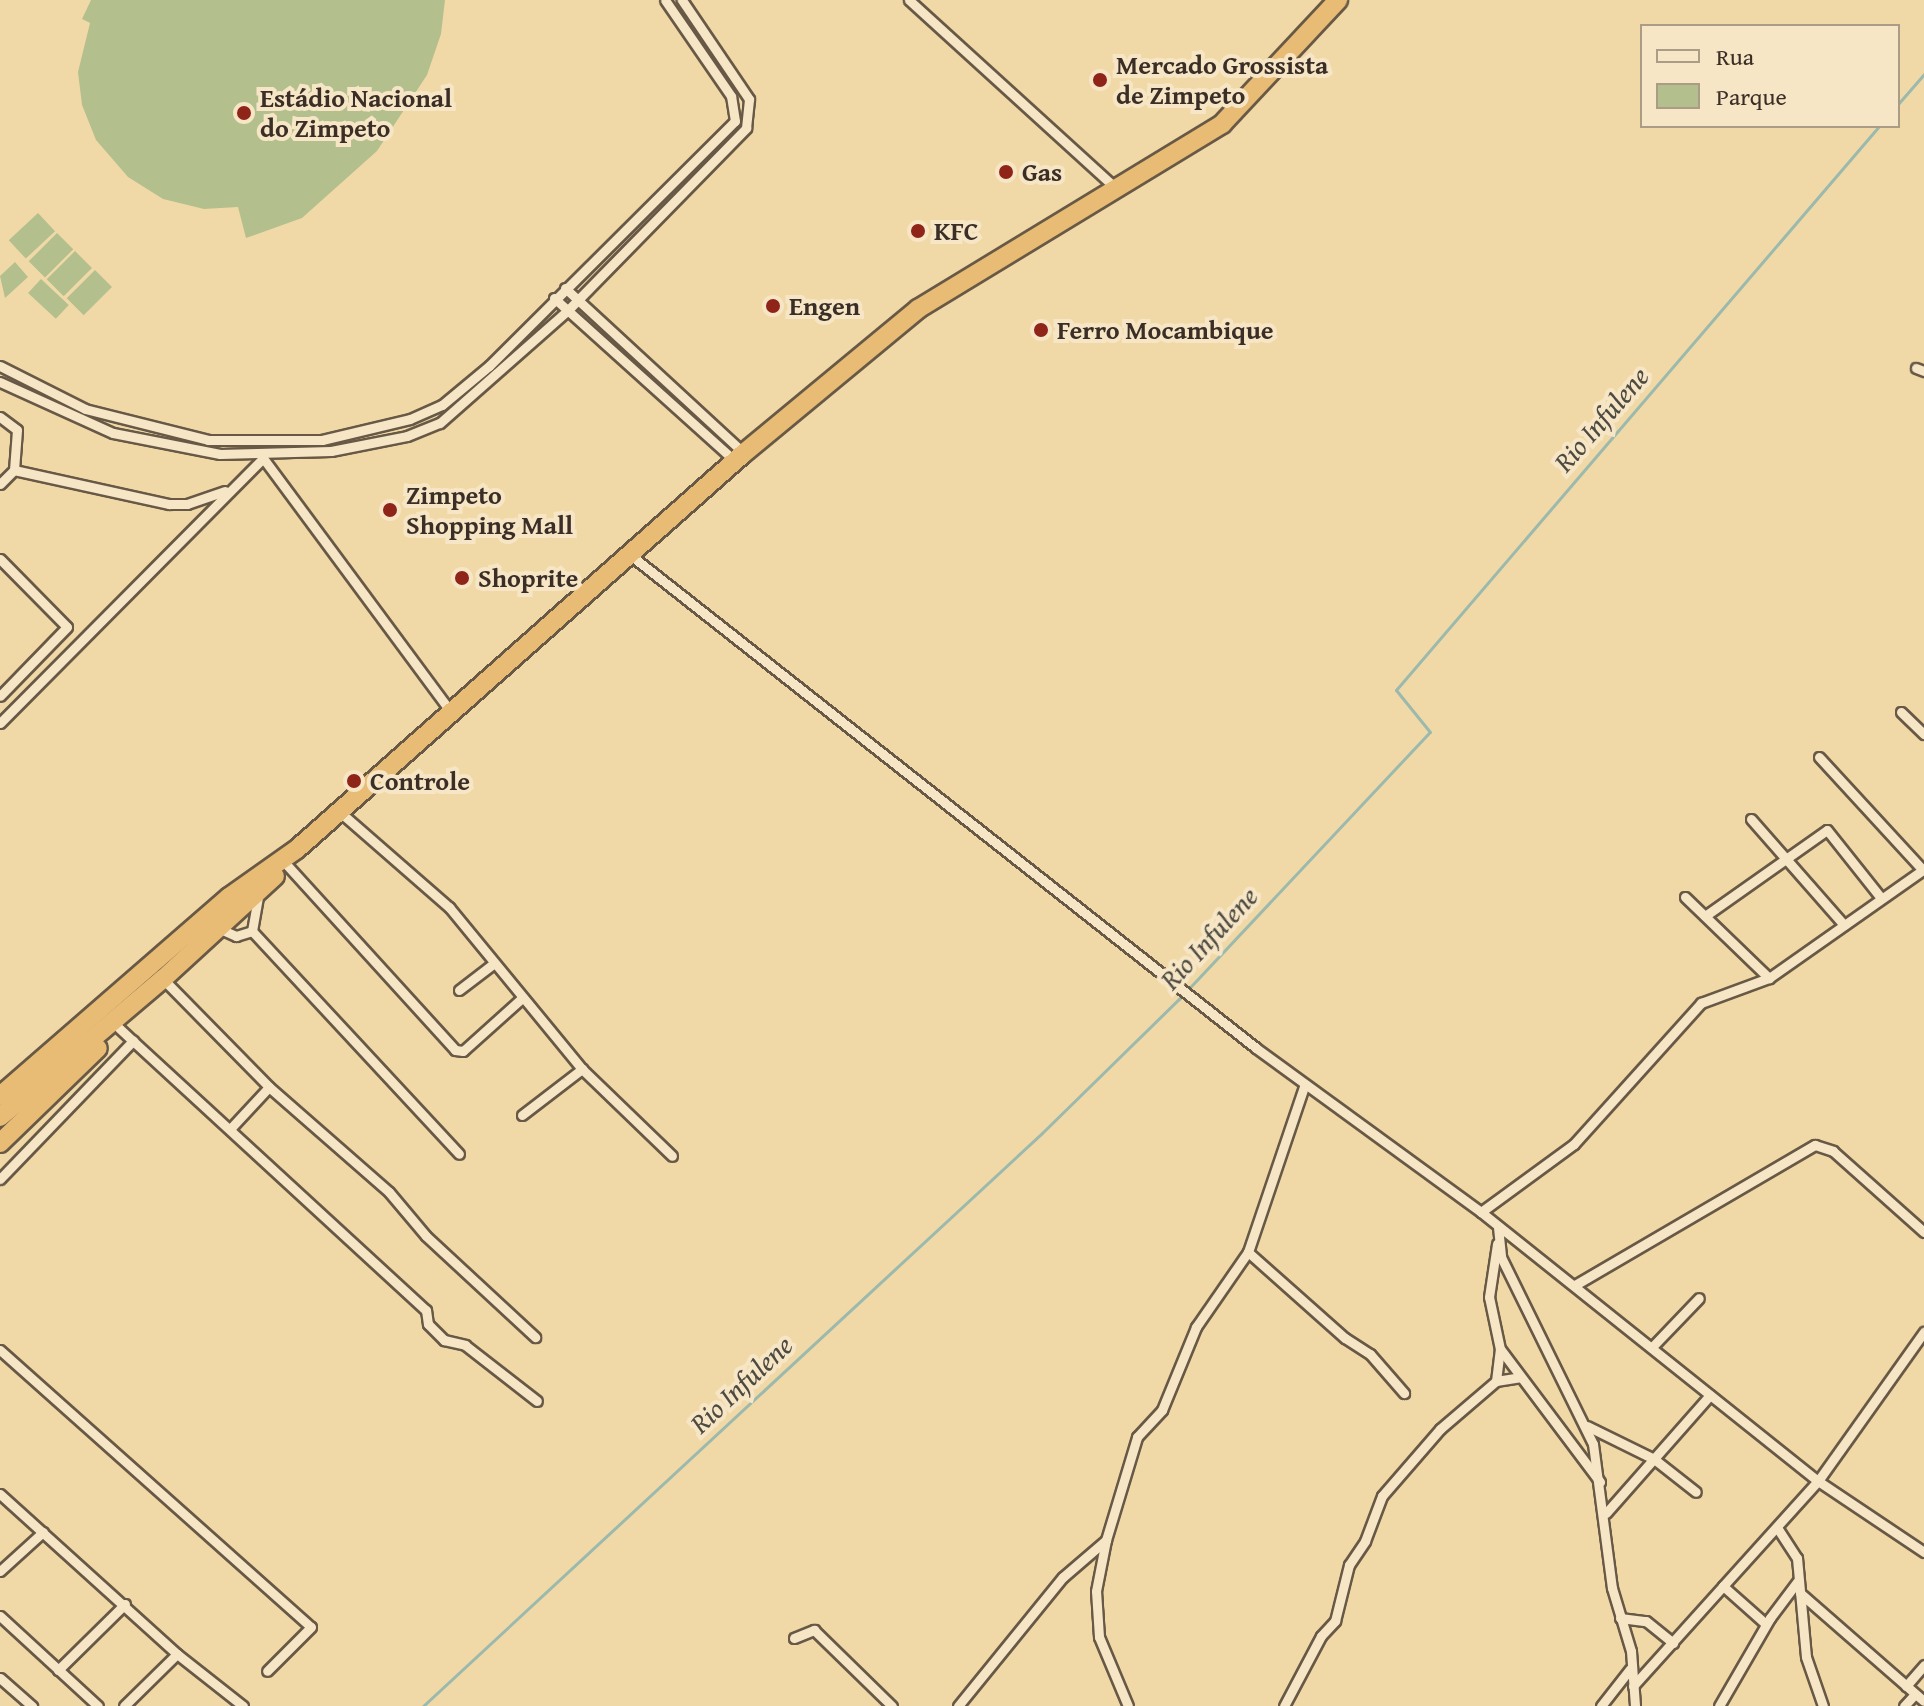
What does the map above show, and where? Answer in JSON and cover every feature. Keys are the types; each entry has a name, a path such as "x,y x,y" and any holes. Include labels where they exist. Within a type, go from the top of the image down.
{"highway":[{"path":"0,1117 161,981 340,812 739,457 926,305 986,265 1119,191 1238,111 1338,0"},
{"path":"0,1096 229,897 292,857"},
{"path":"0,1143 126,1034 161,981"}],"street":[{"path":"0,366 85,409 151,429 208,440 322,440 410,419 442,405 489,366 735,121 731,96 665,0"},
{"path":"0,382 113,433 167,447 262,456 331,451 407,436 440,423 568,310 750,119 744,89 682,0"},
{"path":"909,0 1119,191"},
{"path":"565,288 739,457"},
{"path":"554,298 739,457"},
{"path":"0,417 17,430 14,470 0,484"},
{"path":"0,723 262,456"},
{"path":"262,456 452,713"},
{"path":"14,470 169,504 187,504 228,490"},
{"path":"629,554 1305,1084 1481,1212 1575,1285 1818,1481 1924,1552"},
{"path":"0,559 67,627 1,694"},
{"path":"1901,712 1924,734"},
{"path":"1481,1212 1574,1144 1701,1003 1769,978 1924,870 1819,757"},
{"path":"340,812 449,907 521,999 582,1069 672,1156"},
{"path":"1751,819 1789,858 1844,925"},
{"path":"1705,916 1789,858 1820,832 1830,831 1881,898"},
{"path":"292,857 455,1050 463,1051 521,999"},
{"path":"252,931 259,891"},
{"path":"1685,897 1769,978"},
{"path":"218,928 236,936 252,931"},
{"path":"252,931 459,1154"},
{"path":"459,990 493,964"},
{"path":"161,981 269,1087 389,1192 437,1246 535,1337"},
{"path":"0,1179 126,1034 426,1310 428,1324 444,1340 465,1345 537,1401"},
{"path":"522,1115 582,1069"},
{"path":"1128,1706 1099,1637 1096,1591 1106,1540 1137,1437 1162,1410 1196,1327 1248,1252 1305,1084"},
{"path":"230,1129 269,1087"},
{"path":"1575,1285 1815,1145 1833,1151 1924,1232"},
{"path":"1496,1381 1500,1349 1489,1297 1498,1227"},
{"path":"1497,1244 1587,1426 1602,1485 1612,1588 1635,1706"},
{"path":"1248,1252 1345,1338 1370,1354 1404,1393"},
{"path":"1653,1346 1699,1298"},
{"path":"1633,1686 1778,1529 1818,1481 1924,1332"},
{"path":"1500,1349 1602,1485"},
{"path":"0,1350 311,1627 267,1671"},
{"path":"1284,1706 1321,1636 1335,1621 1349,1565 1365,1541 1382,1496 1440,1429 1496,1381 1520,1377"},
{"path":"1606,1513 1710,1395"},
{"path":"1587,1426 1654,1459 1696,1492"},
{"path":"0,1494 177,1654 243,1706"},
{"path":"1778,1529 1797,1558 1806,1657 1823,1706"},
{"path":"0,1571 43,1532"},
{"path":"958,1706 1063,1577 1106,1540"},
{"path":"1719,1706 1766,1624 1797,1582"},
{"path":"1723,1586 1766,1624"},
{"path":"1800,1593 1924,1701"},
{"path":"58,1670 125,1604"},
{"path":"0,1616 98,1706"},
{"path":"1620,1618 1646,1621 1673,1643"},
{"path":"794,1638 814,1630 892,1706"},
{"path":"124,1706 177,1654"},
{"path":"1906,1686 1924,1665"},
{"path":"1601,1706 1630,1669"},
{"path":"0,1678 32,1706"},
{"path":"1904,1706 1915,1694"}],"green space":[{"name":"Estádio Nacional do Zimpeto","path":"91,0 445,0 441,34 427,75 377,151 302,218 246,238 238,207 204,209 163,199 128,177 96,140 82,105 78,72 90,23 82,19"},
{"path":"38,213 55,231 26,259 9,240"},
{"path":"57,233 73,249 45,278 29,261"},
{"path":"75,251 92,268 64,296 47,279"},
{"path":"15,262 28,277 5,298 0,276"},
{"path":"95,270 112,287 84,315 67,298"},
{"path":"41,279 69,305 56,319 28,293"}],"waterway":[{"name":"Rio Infulene","path":"1900,102 1924,74"},
{"name":"Rio Infulene","path":"423,1706 1042,1133 1179,999 1430,732 1396,690 1877,128"}],"place":[{"name":"Mercado Grossista de Zimpeto","path":"1100,80"},
{"name":"Estádio Nacional do Zimpeto","path":"244,113"},
{"name":"Gas","path":"1006,172"},
{"name":"KFC","path":"918,231"},
{"name":"Engen","path":"773,306"},
{"name":"Ferro Mocambique","path":"1041,330"},
{"name":"Zimpeto Shopping Mall","path":"390,510"},
{"name":"Shoprite","path":"462,578"},
{"name":"Controle","path":"354,781"}]}
